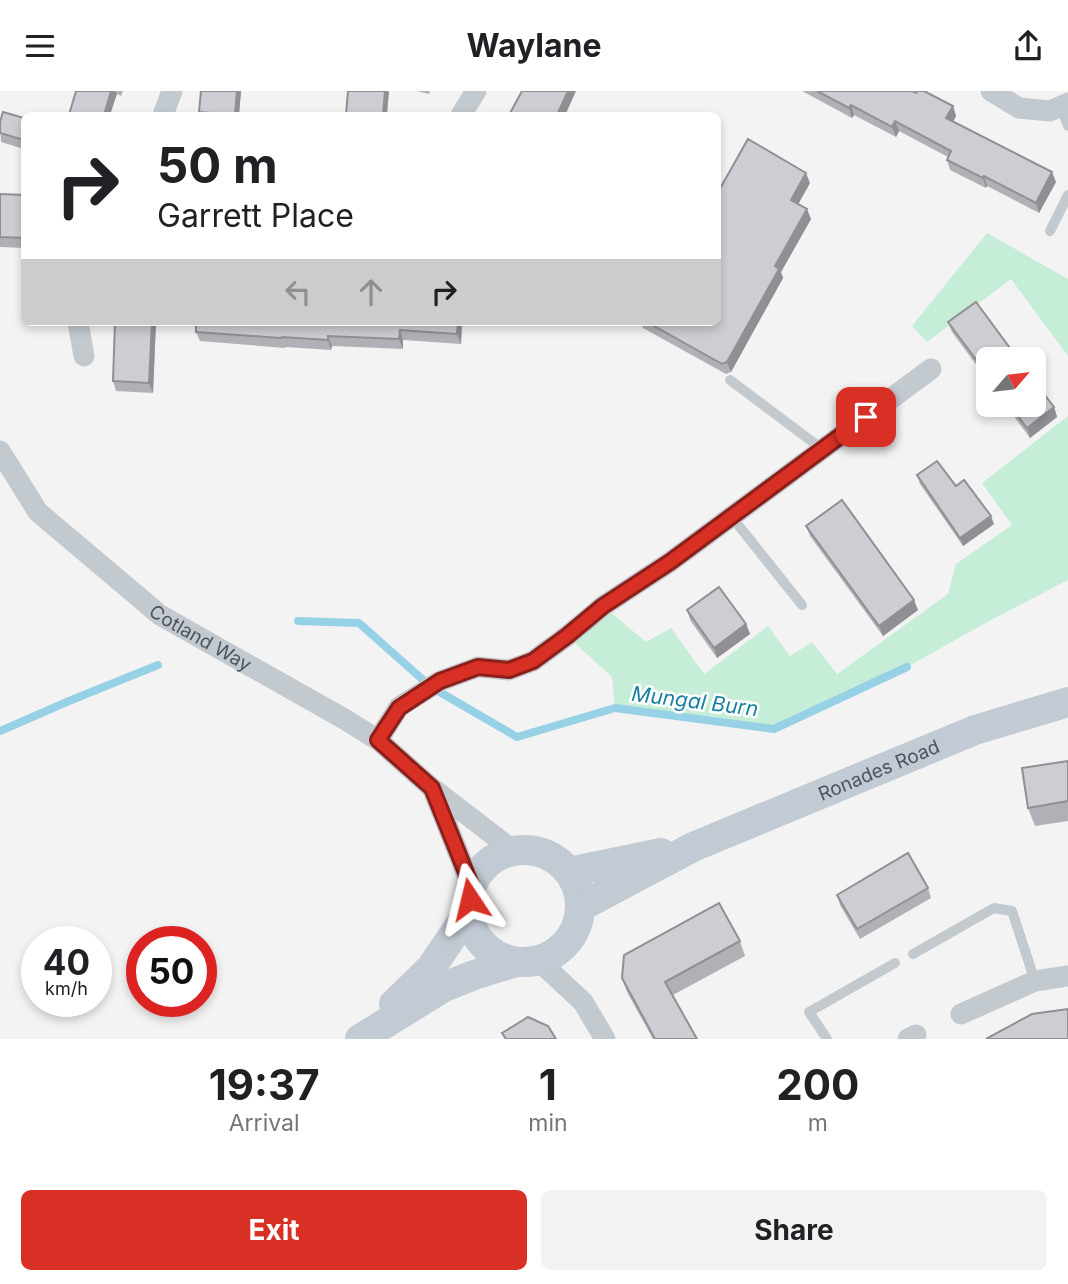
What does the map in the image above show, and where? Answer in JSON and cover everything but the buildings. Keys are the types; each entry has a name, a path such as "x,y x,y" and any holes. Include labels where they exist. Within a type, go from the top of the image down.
{"main road":[{"name":"Ronades Road","path":"580,907 693,847 975,730 1068,702"},
{"name":"Ronades Road","path":"569,872 693,847"},
{"path":"514,851 534,851 553,858 569,872 578,888 580,907 577,927 561,949 527,962 474,975 444,987 360,1039 431,968 488,862 514,851"},
{"path":"470,899 478,940 493,954 527,962"}],"street":[{"path":"164,112 172,91"},
{"path":"463,112 476,91"},
{"path":"991,91 1019,108 1065,112"},
{"path":"79,326 83,356"},
{"path":"378,740 399,708 440,681 478,667 509,670 533,661 603,606 670,562 931,369"},
{"name":"Cotland Way","path":"0,451 38,512 160,615 378,740 432,788 514,851"},
{"name":"Cotland Way","path":"432,788 470,899"},
{"path":"527,962 583,1002 605,1039"},
{"path":"961,1014 1035,981 1068,976"}],"lane":[{"path":"1050,231 1068,195"},
{"path":"730,380 822,449"},
{"path":"731,516 802,605"},
{"path":"913,954 994,908 1012,911 1035,981"},
{"path":"827,1039 809,1012 895,963"}],"green space":[{"path":"987,233 1068,279 1068,356 1011,279 927,342 912,326"},
{"path":"1068,416 1068,580 907,667 774,729 615,708 612,677 567,636 603,606 646,642 671,628 704,674 768,626 790,656 812,642 837,674 948,594 956,564 1012,525 982,483"}],"waterway":[{"name":"Mungal Burn","path":"298,621 359,623 431,687 517,737 615,708 774,729 907,667"},
{"name":"Mungal Burn","path":"0,731 158,665"}],"route":[{"path":"470,899 471,885 432,788 378,740 399,708 440,681 478,667 509,670 533,661 603,606 670,562 866,417"}]}
